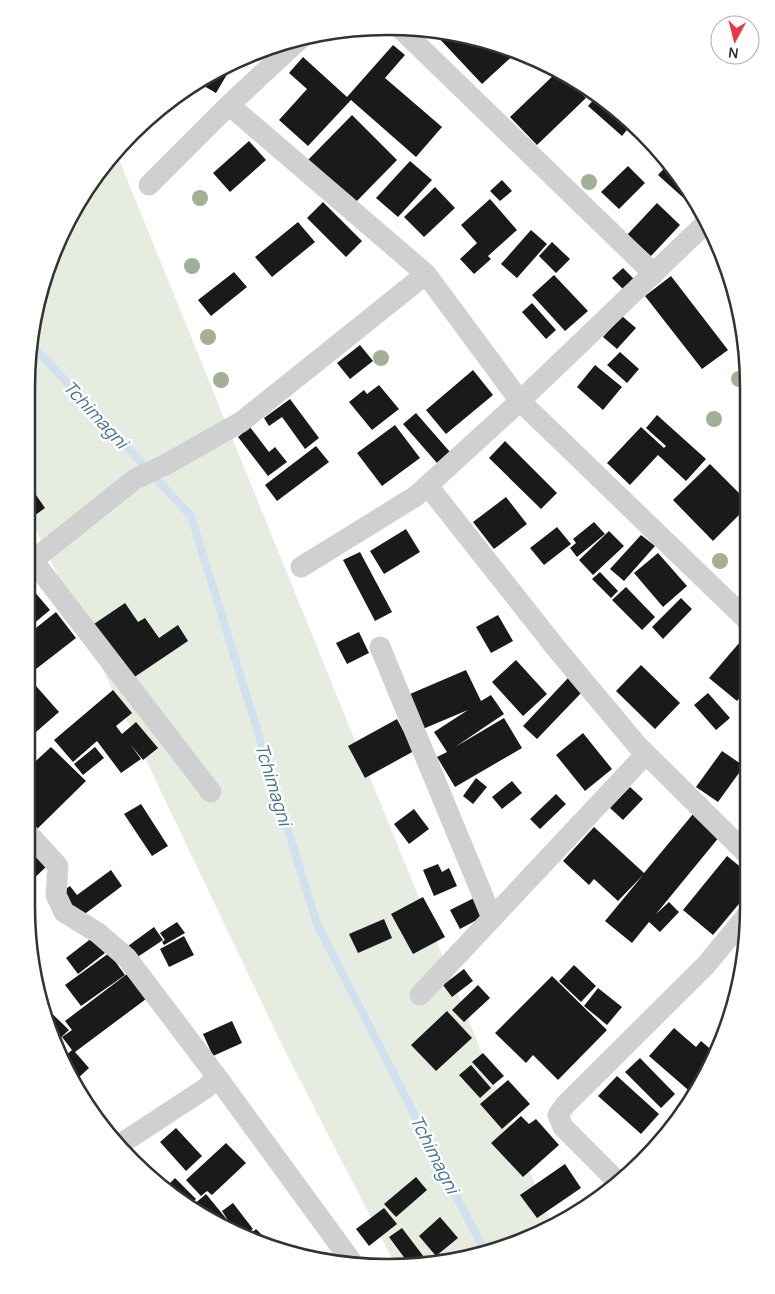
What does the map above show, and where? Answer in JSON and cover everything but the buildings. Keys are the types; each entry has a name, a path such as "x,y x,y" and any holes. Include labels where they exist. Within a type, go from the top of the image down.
{"street":[{"path":"408,36 654,274"},
{"path":"149,185 229,105 289,49"},
{"path":"229,105 426,274 520,401 740,613"},
{"path":"301,567 416,496 428,486 702,227"},
{"path":"35,555 135,479 165,465 241,422 426,274"},
{"path":"428,486 556,648 646,754 740,847"},
{"path":"35,568 211,792"},
{"path":"380,647 492,918"},
{"path":"420,994 646,754"},
{"path":"35,841 58,866 56,895 64,912 98,933 127,958 217,1077 348,1257"},
{"path":"613,1177 562,1127 558,1115 565,1105 706,965 739,925"},
{"path":"124,1141 206,1088 217,1077"}],"shaded area":[{"path":"119,159 550,1220 522,1232 479,1247 434,1256 392,1259 285,1051 35,528 36,364 38,341 47,296 62,253 82,211"}],"waterway":[{"name":"Tchimagni","path":"37,351 191,516 317,924 482,1246"}]}
